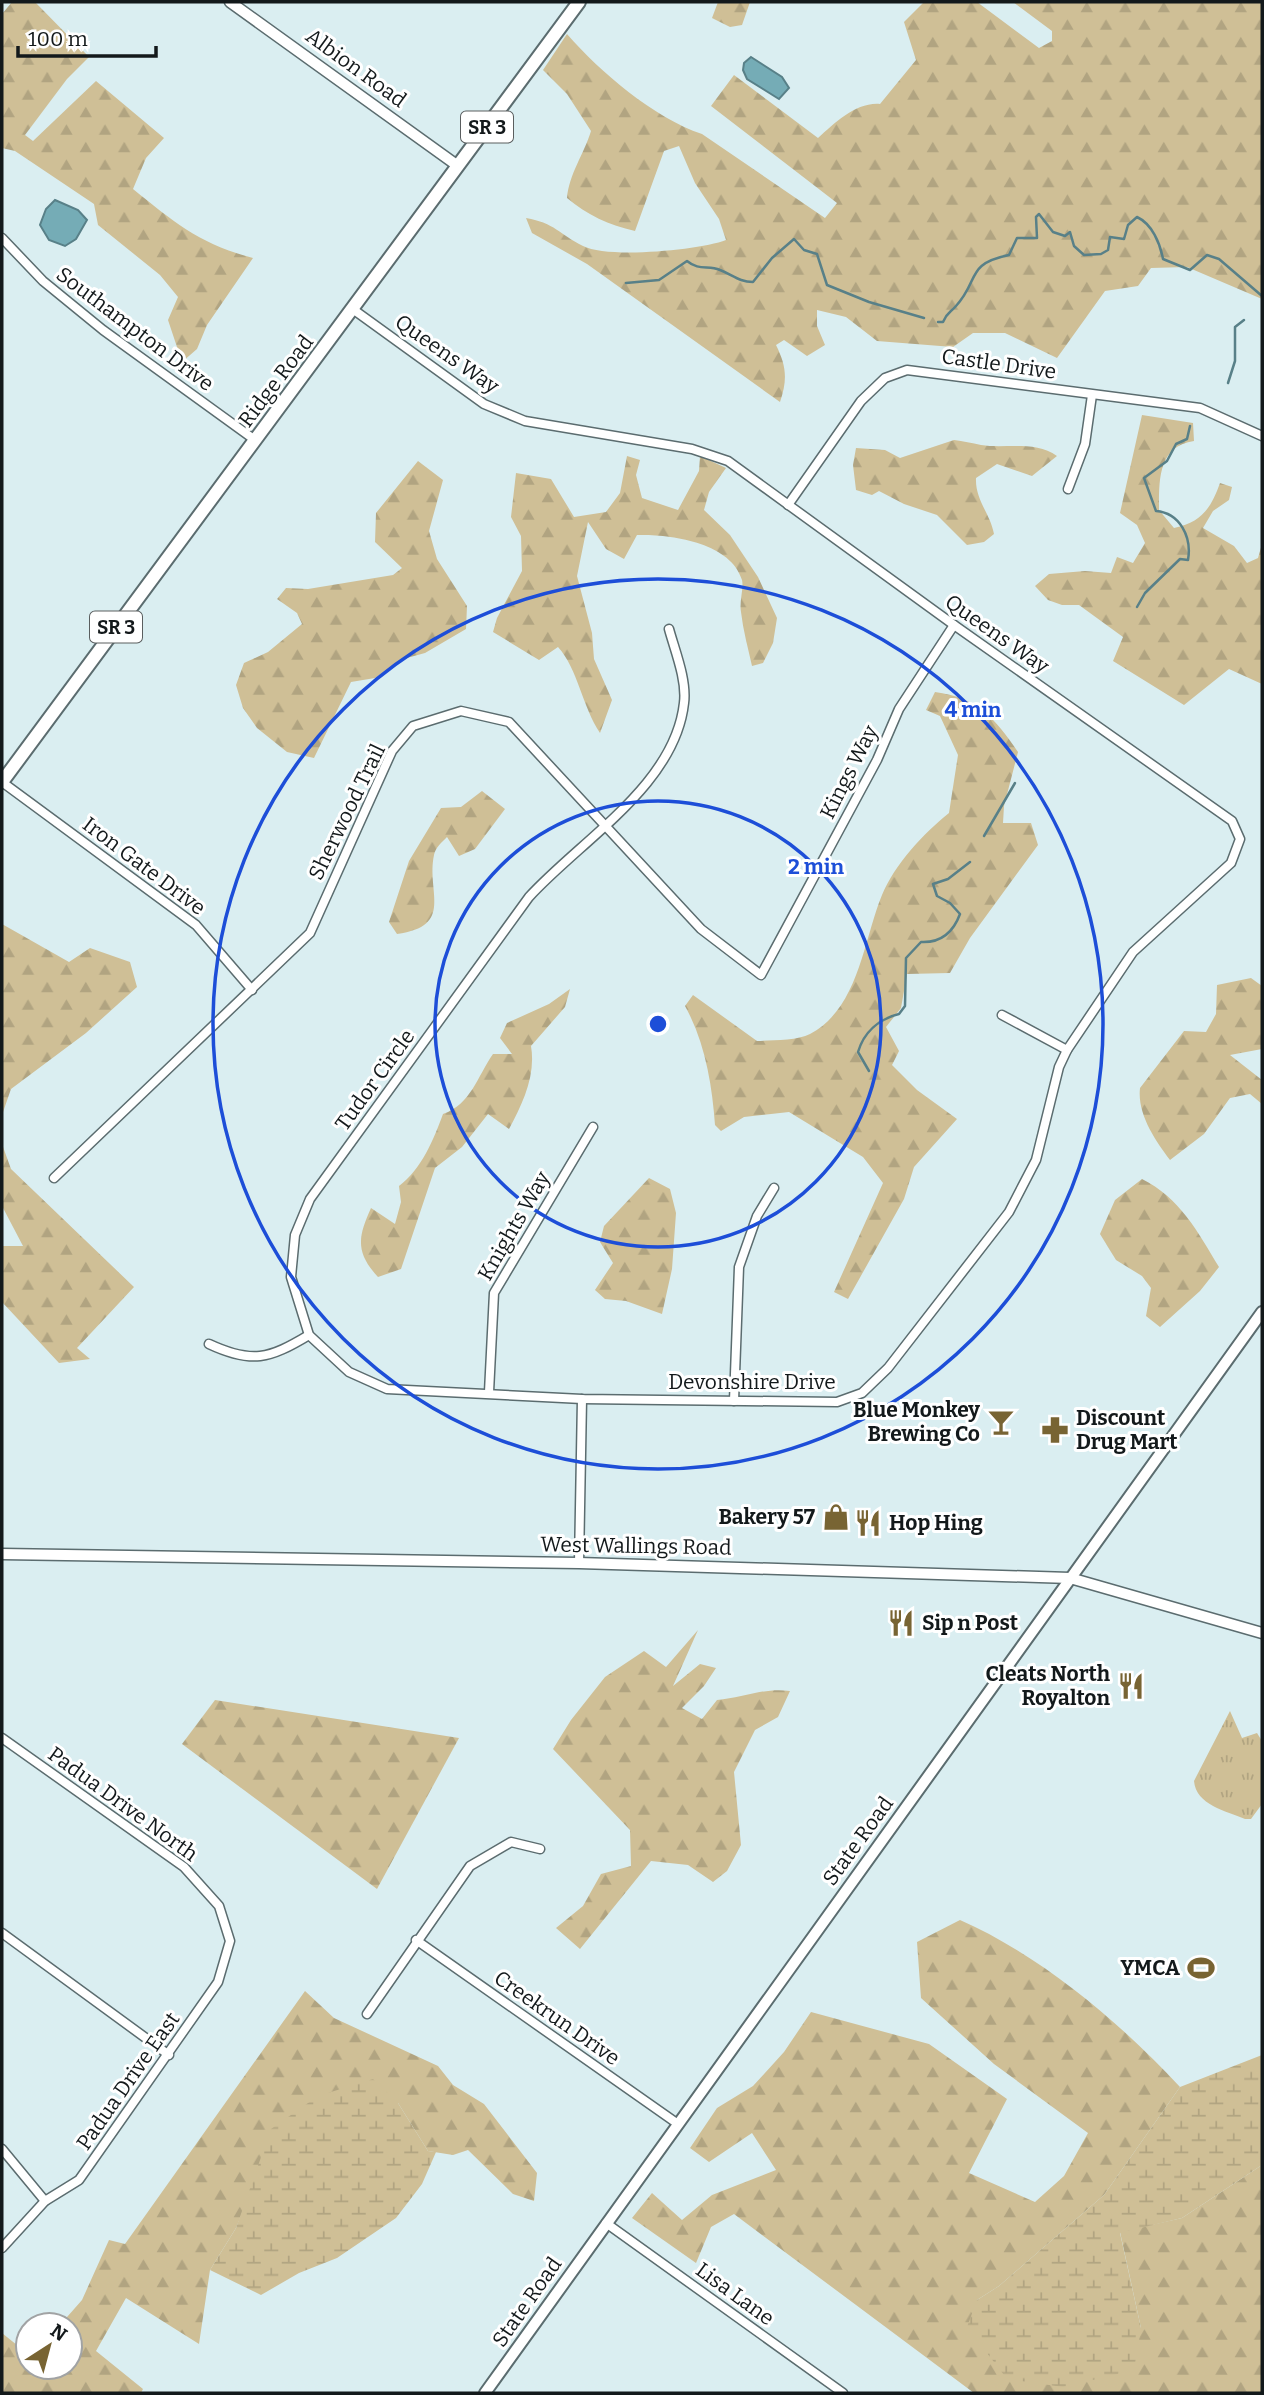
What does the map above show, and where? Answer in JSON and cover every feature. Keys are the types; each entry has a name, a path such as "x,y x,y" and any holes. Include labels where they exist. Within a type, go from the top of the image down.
{"main road":[{"name":"Ridge Road","path":"2,782 354,310 579,2"},
{"name":"State Road","path":"485,2393 1262,1312"}],"street":[{"name":"Albion Road","path":"230,2 458,166"},
{"name":"Southampton Drive","path":"2,238 43,281 93,321 255,440"},
{"name":"Queens Way","path":"354,310 484,404 525,421 692,449 728,461 954,625 1233,821 1240,839 1231,863 1133,952 1067,1050 1059,1067 1036,1160 1026,1180"},
{"name":"Castle Drive","path":"788,505 861,401 885,378 907,370 1200,408 1262,436"},
{"path":"1068,489 1085,444 1091,395"},
{"name":"Kings Way","path":"761,975 877,760 899,709 954,625"},
{"name":"Tudor Circle","path":"582,1399 489,1392 387,1389 349,1372 309,1335 291,1277 295,1235 310,1199 529,897 557,867 654,777 674,742 685,701 669,629"},
{"name":"Sherwood Trail","path":"54,1178 310,933 392,751 413,726 461,711 509,722 701,929 761,975"},
{"name":"Iron Gate Drive","path":"2,782 196,925 252,990"},
{"path":"1002,1015 1067,1050"},
{"name":"Knights Way","path":"489,1392 494,1293 593,1127"},
{"name":"Devonshire Drive","path":"582,1399 837,1402 862,1393 888,1367 980,1252 1009,1212 1026,1180"},
{"path":"734,1401 739,1267 757,1216 774,1188"},
{"path":"209,1344 238,1357 277,1354 309,1335"},
{"path":"579,1563 582,1399"},
{"name":"West Wallings Road","path":"2,1554 579,1563 1070,1578 1262,1633"},
{"name":"Padua Drive North","path":"2,1738 184,1867 219,1906"},
{"path":"368,2014 416,1940 470,1866 511,1842 540,1849"},
{"name":"Padua Drive East","path":"2,2248 45,2201 79,2180 218,1982 230,1941 219,1906"},
{"path":"2,1933 169,2055"},
{"name":"Creekrun Drive","path":"416,1940 678,2124"},
{"path":"2,2148 45,2201"},
{"name":"Lisa Lane","path":"606,2223 843,2393"}],"green space":[{"path":"12,2 35,2 89,57 67,79 25,135 33,141 96,81 164,138 146,158 133,189 189,231 218,246 253,258 207,325 197,349 182,362 168,320 178,297 160,275 98,225 94,204 15,151 2,148 2,14"},
{"path":"718,2 750,2 742,25 730,27 712,18"},
{"path":"924,2 977,2 1039,48 1052,41 1052,31 1013,2 1262,2 1262,299 1187,267 1151,268 1138,286 1105,291 1057,358 1005,333 973,333 953,347 877,341 846,317 817,310 817,326 825,345 807,356 784,340 776,345 785,372 780,402 587,264 532,233 526,218 550,226 583,246 612,252 676,250 726,240 719,219 695,183 679,146 664,151 635,231 599,219 567,198 591,131 567,94 543,70 567,34 595,63 647,105 665,117 702,134 825,218 837,203 711,106 734,75 818,138 854,110 880,104 916,60 904,22"},
{"path":"1142,415 1193,423 1194,441 1182,444 1167,457 1159,487 1159,510 1174,528 1192,522 1204,513 1220,483 1232,487 1229,500 1213,511 1203,528 1234,546 1247,563 1258,558 1262,544 1262,684 1229,669 1184,705 1113,661 1123,637 1079,605 1062,605 1048,600 1035,586 1049,574 1085,571 1111,573 1117,557 1133,563 1145,543 1137,525 1120,513"},
{"path":"954,440 990,446 1039,448 1057,456 1032,476 997,464 976,478 980,500 994,534 984,542 967,545 937,515 904,504 879,491 872,495 856,490 853,465 856,448 885,450 900,458"},
{"path":"627,456 640,460 636,475 642,498 678,510 699,471 700,456 726,468 709,492 704,510 730,535 758,577 777,618 773,643 763,663 752,666 741,612 742,580 736,567 725,557 712,549 681,539 637,535 624,559 606,549 588,522 577,576 592,633 594,659 612,700 600,733 570,666 558,647 539,660 493,632 497,618 522,571 521,536 511,517 516,473 551,479 574,517 606,512 620,493"},
{"path":"418,461 443,480 429,531 437,559 467,606 466,629 425,653 403,659 375,678 351,682 314,758 287,752 257,728 243,708 236,685 244,663 268,652 302,624 297,613 277,599 286,588 308,589 393,575 402,568 375,542 376,513"},
{"path":"935,692 973,704 1002,729 1018,752 1004,806 1003,823 1031,823 1038,845 970,938 950,973 907,974 901,1008 886,1027 899,1051 892,1065 917,1090 957,1119 914,1167 904,1199 848,1299 834,1292 883,1183 863,1157 789,1112 744,1117 721,1131 715,1125 712,1094 698,1034 685,1006 693,995 757,1041 784,1040 810,1034 839,1008 857,972 875,913 894,872 929,830 949,813 958,755 940,716 926,710"},
{"path":"482,791 505,809 475,849 459,856 447,837 439,845 432,869 432,915 415,930 397,934 389,922 409,861 441,808 461,807"},
{"path":"2,924 69,962 90,948 130,962 137,987 86,1033 11,1089 2,1115"},
{"path":"1251,978 1262,986 1262,1049 1230,1055 1262,1080 1262,1104 1250,1094 1230,1098 1204,1134 1170,1160 1144,1117 1140,1088 1184,1031 1206,1032 1216,1014 1217,985"},
{"path":"570,989 565,1007 531,1046 530,1078 509,1129 488,1114 462,1147 435,1168 401,1269 378,1277 365,1260 361,1244 363,1228 371,1208 395,1224 401,1202 399,1186 420,1163 443,1114 467,1097 493,1054 512,1054 500,1038 507,1023 549,1004"},
{"path":"2,1144 11,1169 134,1287 77,1348 90,1359 59,1363 2,1302 2,1246 23,1246 2,1206"},
{"path":"649,1178 670,1189 676,1213 672,1269 662,1314 626,1301 605,1299 595,1290 613,1263 600,1242 604,1226"},
{"path":"1142,1179 1178,1206 1219,1267 1200,1291 1160,1327 1146,1316 1151,1288 1142,1276 1116,1260 1100,1234 1115,1200"},
{"path":"698,1630 673,1686 700,1664 716,1668 704,1686 682,1708 702,1719 717,1700 772,1690 790,1691 778,1717 755,1730 734,1772 741,1845 727,1871 713,1882 688,1865 651,1861 580,1949 556,1928 583,1906 601,1874 631,1866 630,1830 553,1749 571,1720 605,1677 644,1651 666,1667"},
{"path":"215,1700 459,1738 377,1889 182,1744"},
{"path":"1230,1711 1242,1738 1257,1733 1262,1741 1262,1804 1251,1819 1213,1806 1200,1796 1194,1781"},
{"path":"960,1920 1020,1952 1078,1993 1106,2015 1180,2087 1104,2195 999,2286 977,2300 1141,2328 1120,2232 1182,2218 1262,2165 1262,2393 974,2393 734,2214 711,2227 696,2263 632,2218 652,2193 682,2220 712,2195 776,2170 752,2133 709,2162 690,2148 717,2108 753,2086 784,2052 811,2012 929,2044 1007,2099 969,2173 1035,2202 1064,2176 1088,2133 994,2064 921,1998 917,1942"},
{"path":"305,1991 334,2018 438,2066 453,2085 484,2104 537,2173 534,2201 513,2194 468,2150 453,2155 428,2151 398,2103 251,2191 236,2228 210,2270 199,2344 126,2298 96,2351 143,2389 141,2393 2,2393 2,2333 14,2343 14,2381 84,2381 84,2311 72,2311 82,2300 109,2240 125,2244"},
{"path":"1262,2055 1262,2165 1182,2218 1120,2233 1141,2328 1134,2370 1063,2387 1007,2379 967,2327 977,2300 999,2286 1104,2195 1180,2087"},
{"path":"373,2079 398,2103 428,2151 436,2152 422,2184 396,2218 337,2258 299,2273 261,2295 210,2270 236,2228 271,2129 318,2096"}],"water":[{"path":"751,57 782,77 789,88 779,99 747,79 743,70 744,63"},
{"path":"55,200 78,210 87,220 76,239 65,246 49,240 40,225 46,209"}],"waterway":[{"path":"938,322 943,322 963,297 979,268 1009,255 1017,238 1037,238 1036,217 1039,214 1053,232 1065,236 1070,232 1074,246 1084,255 1101,254 1108,250 1110,237 1124,239 1128,225 1137,217 1147,224 1154,235 1163,259 1190,270 1207,255 1219,259 1262,296"},
{"path":"626,283 659,280 687,261 753,282 772,258 794,239 804,250 817,254 827,285 869,302 924,318"},
{"path":"1228,383 1235,361 1235,327 1244,320"},
{"path":"1137,607 1145,593 1180,559 1188,560 1186,535 1172,516 1156,511 1144,478 1167,461 1176,444 1187,439 1190,426"},
{"path":"984,836 1015,783"},
{"path":"869,1071 858,1052 873,1027 899,1014 905,1006 906,958 921,942 935,941 945,936 954,927 960,914 950,903 937,896 933,884 948,879 970,862"}],"place":[{"name":"Blue Monkey Brewing Co","path":"1001,1422"},
{"name":"Discount Drug Mart","path":"1055,1430"},
{"name":"Bakery 57","path":"836,1517"},
{"name":"Hop Hing","path":"868,1523"},
{"name":"Sip n Post","path":"901,1623"},
{"name":"Cleats North Royalton","path":"1131,1686"},
{"name":"YMCA","path":"1201,1968"}]}
